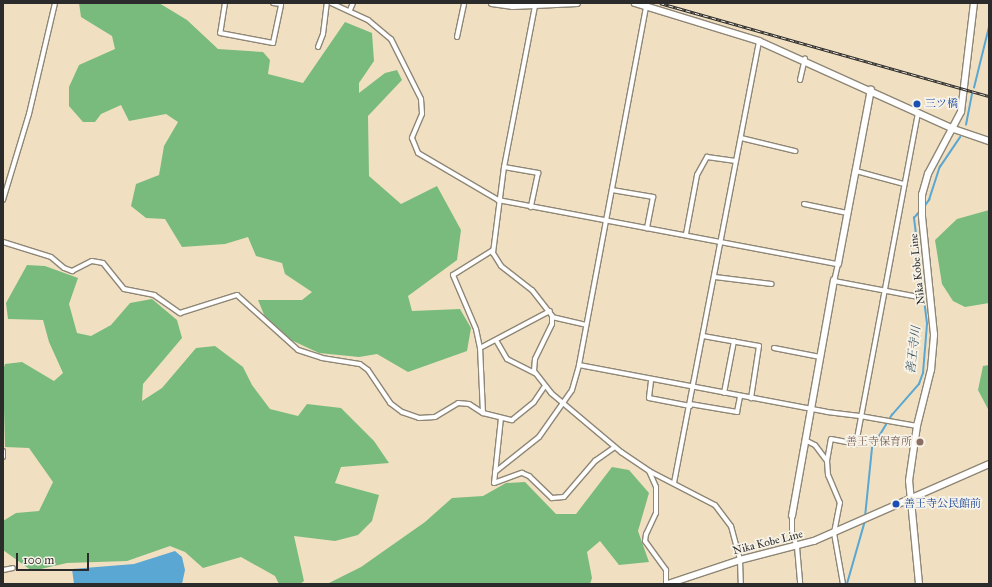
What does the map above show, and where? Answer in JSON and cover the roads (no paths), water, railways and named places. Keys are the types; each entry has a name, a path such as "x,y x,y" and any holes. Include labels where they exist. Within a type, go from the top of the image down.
{"street":[{"path":"3,200 29,114 55,3"},
{"path":"225,3 220,33 273,43 281,4 273,3"},
{"path":"318,47 323,34 327,3"},
{"path":"331,3 350,10 378,27 391,39 420,92 422,114 412,138 418,153 498,200 686,234 838,264"},
{"path":"350,10 353,3"},
{"path":"457,37 464,3"},
{"path":"492,3 534,6 577,3"},
{"path":"635,3 759,41 805,59 954,129 989,141"},
{"name":"Nika Kobe Line","path":"667,584 740,560 797,547 834,533 909,500 911,461 917,426 931,370 934,335 922,205 928,174 954,129 964,98 974,3"},
{"path":"534,6 498,200 493,250 501,266 532,290 550,311 552,324 535,359 536,373 544,387 615,447 649,471 705,498 724,516 731,526 740,560 741,584"},
{"path":"495,472 539,437 572,390 579,365 646,6"},
{"path":"674,484 722,242 759,41"},
{"path":"800,80 805,59"},
{"path":"800,584 797,547 792,532 792,516 834,280 871,90"},
{"path":"843,584 834,533 840,503 828,475 827,461 831,439 856,444 860,416 918,113"},
{"path":"741,138 795,151"},
{"path":"686,234 697,175 707,157 736,160"},
{"path":"504,167 538,173 531,207"},
{"path":"856,171 904,184"},
{"path":"612,190 653,197 647,228"},
{"path":"804,204 848,213"},
{"path":"3,242 51,257 64,268 72,271 92,261 103,263 124,289 154,295 180,313 237,295 298,350 322,358 360,364 368,370 390,402 402,412 426,419 435,417 458,403 468,404 483,413 512,420 521,415 534,402 544,387"},
{"path":"483,413 480,348 476,329 453,275 493,250"},
{"path":"715,277 772,284"},
{"path":"834,280 919,297"},
{"path":"480,348 550,311"},
{"path":"552,317 586,325"},
{"path":"703,336 760,346 751,398"},
{"path":"496,340 507,359 536,373"},
{"path":"724,393 734,341"},
{"path":"774,348 820,357"},
{"path":"579,365 811,410 860,416 917,426"},
{"path":"651,380 649,398 737,412 740,396"},
{"path":"501,418 494,483 522,474 529,476 545,494 560,499 572,491 595,461 615,447"},
{"path":"805,440 815,445 827,461"},
{"path":"3,451 3,457"},
{"path":"918,584 909,500 989,464"},
{"path":"649,471 656,487 656,513 646,534 645,541 666,570 667,584"},
{"path":"3,570 13,568"}],"water":[{"path":"175,551 182,557 185,570 182,584 74,584 72,569 134,564"}],"waterway":[{"name":"善王寺川","path":"974,88 989,27"},
{"name":"善王寺川","path":"966,125 972,95"},
{"name":"善王寺川","path":"924,207 929,200 940,167 960,137"},
{"name":"善王寺川","path":"865,517 872,448 892,415 919,384 923,373 927,324 914,218 920,211"},
{"name":"善王寺川","path":"847,584 865,521"}],"railway":[{"path":"660,3 989,96"}],"place":[{"name":"三ツ橋","path":"917,104"},
{"name":"善王寺保育所","path":"920,442"},
{"name":"善王寺公民館前","path":"896,504"}]}
